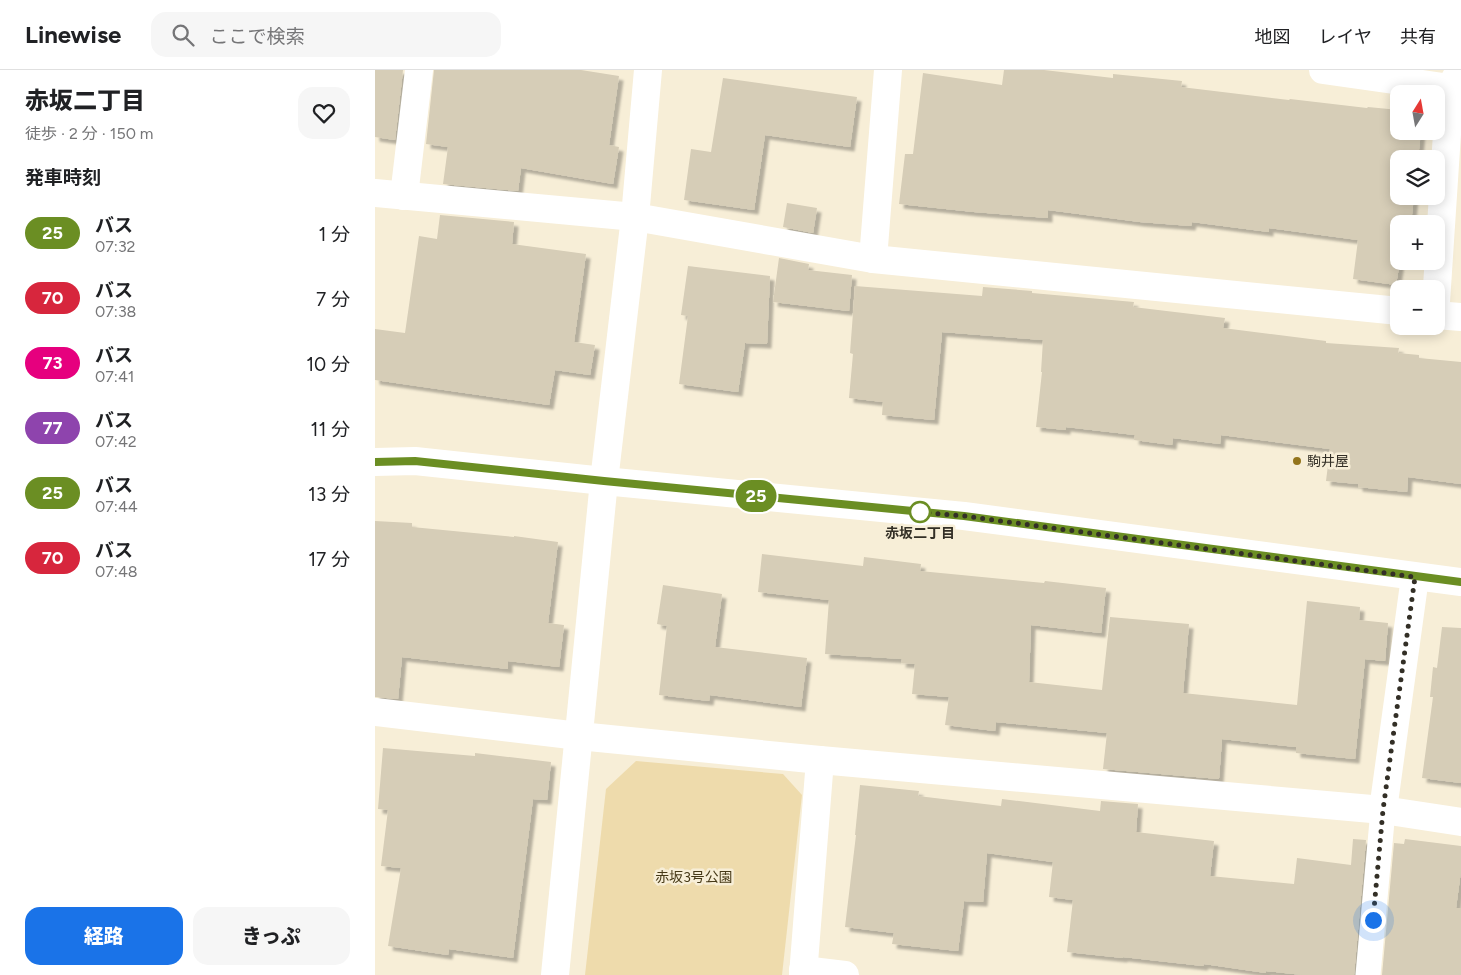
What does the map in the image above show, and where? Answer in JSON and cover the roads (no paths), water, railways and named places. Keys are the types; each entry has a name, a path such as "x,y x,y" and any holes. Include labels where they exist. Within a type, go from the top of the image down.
{"street":[{"path":"404,196 419,70"},
{"path":"555,975 604,481 635,217 648,70"},
{"path":"873,259 888,70"},
{"path":"1323,70 1455,79 1438,280"},
{"path":"375,193 635,217 873,259 1390,310"},
{"path":"1445,316 1461,317"},
{"path":"375,462 415,461 964,516 1461,582"},
{"path":"1368,975 1383,810 1415,577"},
{"path":"375,712 579,736 820,760 1383,810 1461,822"},
{"path":"820,760 803,972 845,975"}],"place":[{"name":"駒井屋","path":"1297,461"},
{"name":"赤坂二丁目","path":"920,512"}],"park label":[{"name":"赤坂3号公園","path":"694,877"}]}
